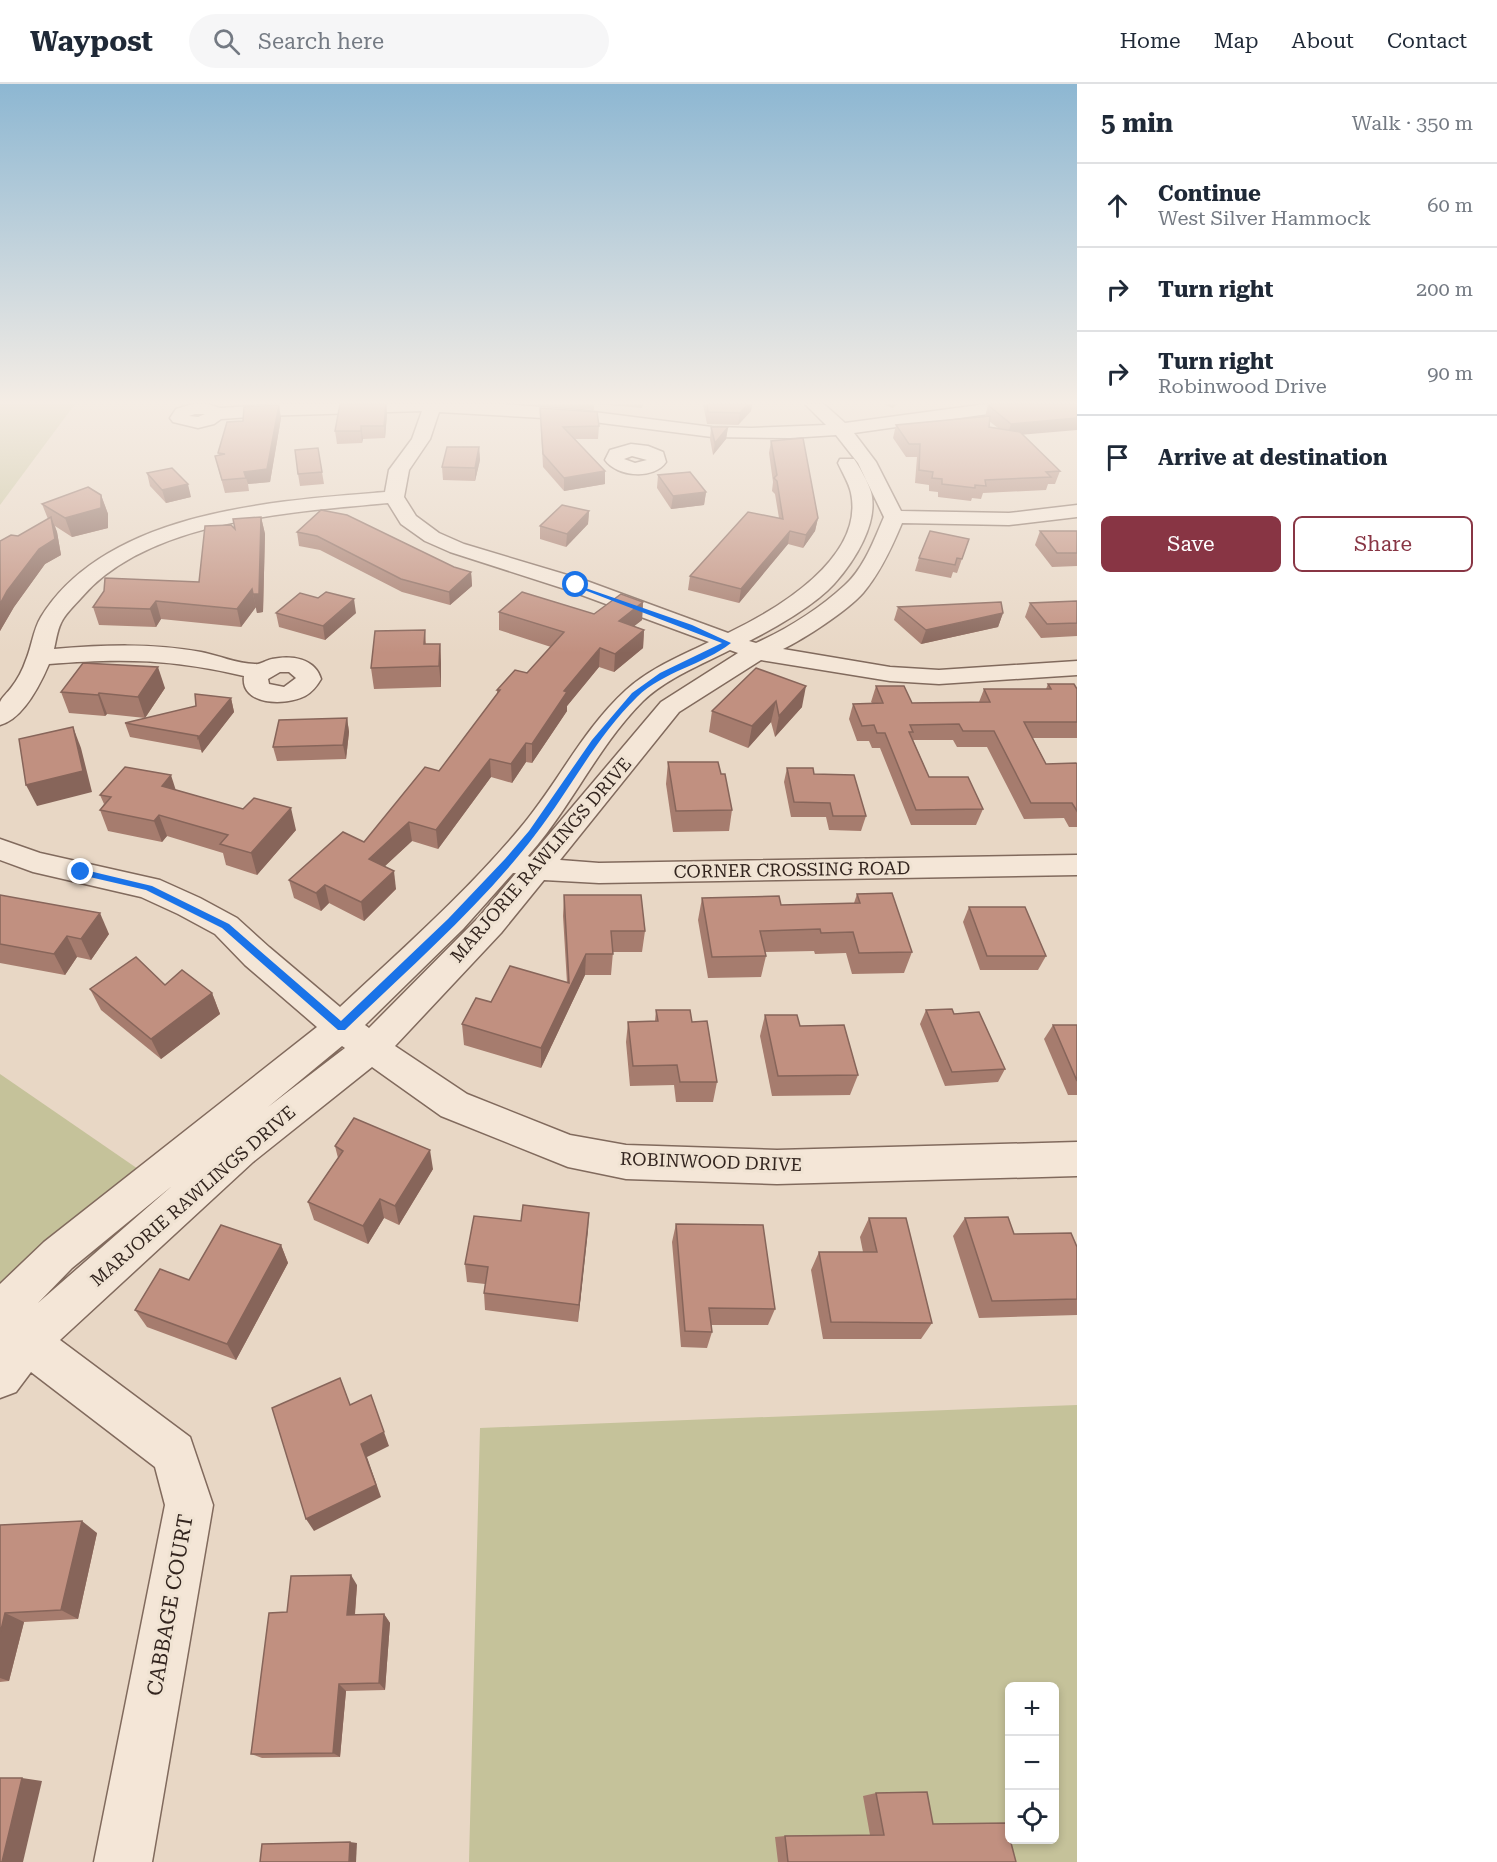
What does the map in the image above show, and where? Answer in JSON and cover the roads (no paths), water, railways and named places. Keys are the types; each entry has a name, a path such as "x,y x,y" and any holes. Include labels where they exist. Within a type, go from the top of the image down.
{"street":[{"path":"396,487 394,497 408,520 432,537 576,585 757,652 890,674 939,677 1077,669"},
{"name":"MARJORIE RAWLINGS DRIVE","path":"7,1340 240,1150 356,1038 489,925 522,865 532,833 595,741 635,695 662,675 771,621 826,580 854,541 862,514 859,487"},
{"name":"MARJORIE RAWLINGS DRIVE","path":"522,865 670,707 757,652 795,634 854,590 879,552 894,517 879,487"},
{"path":"0,717 13,704 39,658 51,619 80,584 132,550 175,532 219,518 272,508 394,497"},
{"path":"894,517 979,520 1077,512"},
{"path":"39,658 107,652 154,653 201,659 260,672"},
{"name":"ROBINWOOD DRIVE","path":"0,849 33,862 148,888 189,906 226,926 356,1038 454,1105 568,1151 626,1162 777,1167 1077,1159"},
{"name":"CORNER CROSSING ROAD","path":"522,865 599,873 1077,865"},
{"name":"CABBAGE COURT","path":"7,1340 174,1453 189,1505 123,1862"}]}
